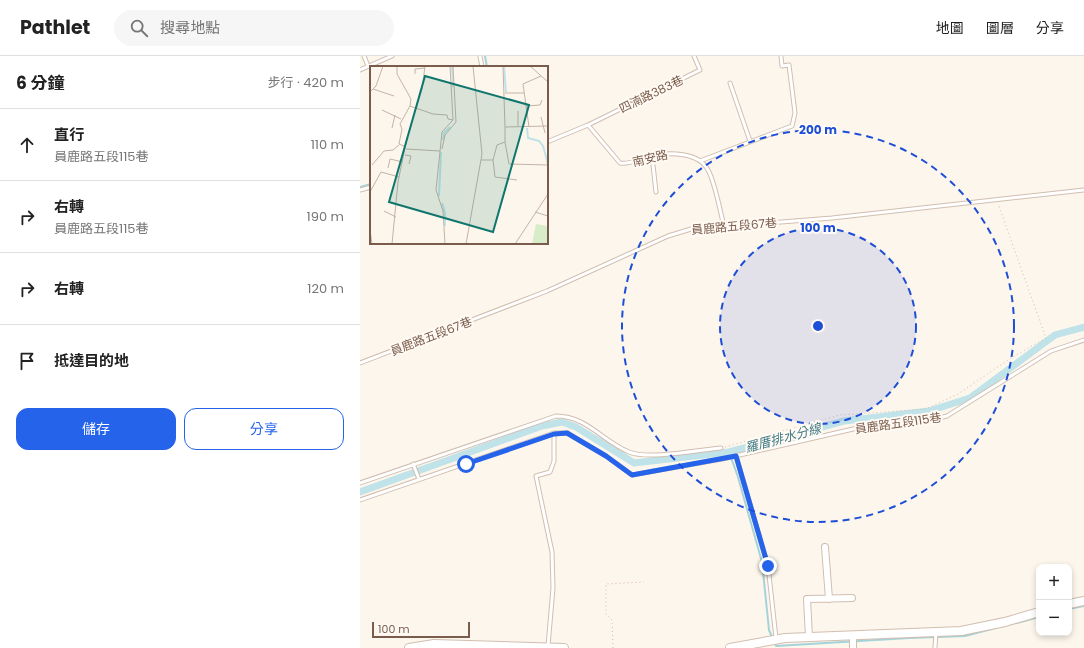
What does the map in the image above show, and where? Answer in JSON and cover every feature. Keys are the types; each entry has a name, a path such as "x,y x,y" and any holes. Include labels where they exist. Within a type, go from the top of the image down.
{"street":[{"path":"825,547 829,599"},
{"path":"809,637 807,599 852,598"},
{"path":"1072,603 1084,601"},
{"path":"730,648 809,637 853,634 961,631 1005,622 1036,613"},
{"path":"853,634 853,648"},
{"path":"409,648 434,644 564,648"}],"lane":[{"path":"364,56 368,66"},
{"path":"360,70 392,56"},
{"path":"480,56 482,66"},
{"name":"四湳路383巷","path":"588,125 700,70 694,56"},
{"path":"724,226 708,169 700,161 792,126 795,113 789,66 782,66 781,56"},
{"path":"730,83 750,141"},
{"path":"548,142 588,125"},
{"name":"南安路","path":"588,125 620,163 625,164 652,156 677,153 700,161"},
{"path":"652,156 656,192"},
{"path":"360,190 370,187"},
{"name":"員鹿路五段67巷","path":"360,363 547,291 668,236 691,229 832,218 1084,190"},
{"name":"員鹿路五段115巷","path":"360,500 554,434 567,433 606,456 632,475 736,456 862,427 890,422 926,421 947,416 1051,351 1084,340"},
{"path":"360,483 556,416 576,418 629,452 643,455 721,448"},
{"path":"548,648 553,588 552,552 536,476 550,472 554,462 554,434"},
{"path":"736,456 768,566 772,642"},
{"path":"413,464 419,479"},
{"path":"935,648 936,631"}],"path":[{"path":"721,448 840,415 926,410 958,394 1011,358 1046,338 996,200"},
{"path":"613,648 612,620 606,614 606,584 644,582"}],"waterway":[{"path":"485,56 487,66"},
{"path":"360,187 370,184"},
{"name":"羅厝排水分線","path":"360,492 542,426 562,422 576,427 634,463 729,452 844,421 929,411 970,398 1055,335 1084,327"},
{"path":"729,452 738,477 762,562 769,630 772,637"},
{"path":"1072,608 1084,606"},
{"path":"1017,623 1036,618"},
{"path":"774,641 776,646 965,636 1003,626"}],"route":[{"path":"466,464 554,434 567,433 606,456 632,475 736,456 768,566"}]}
